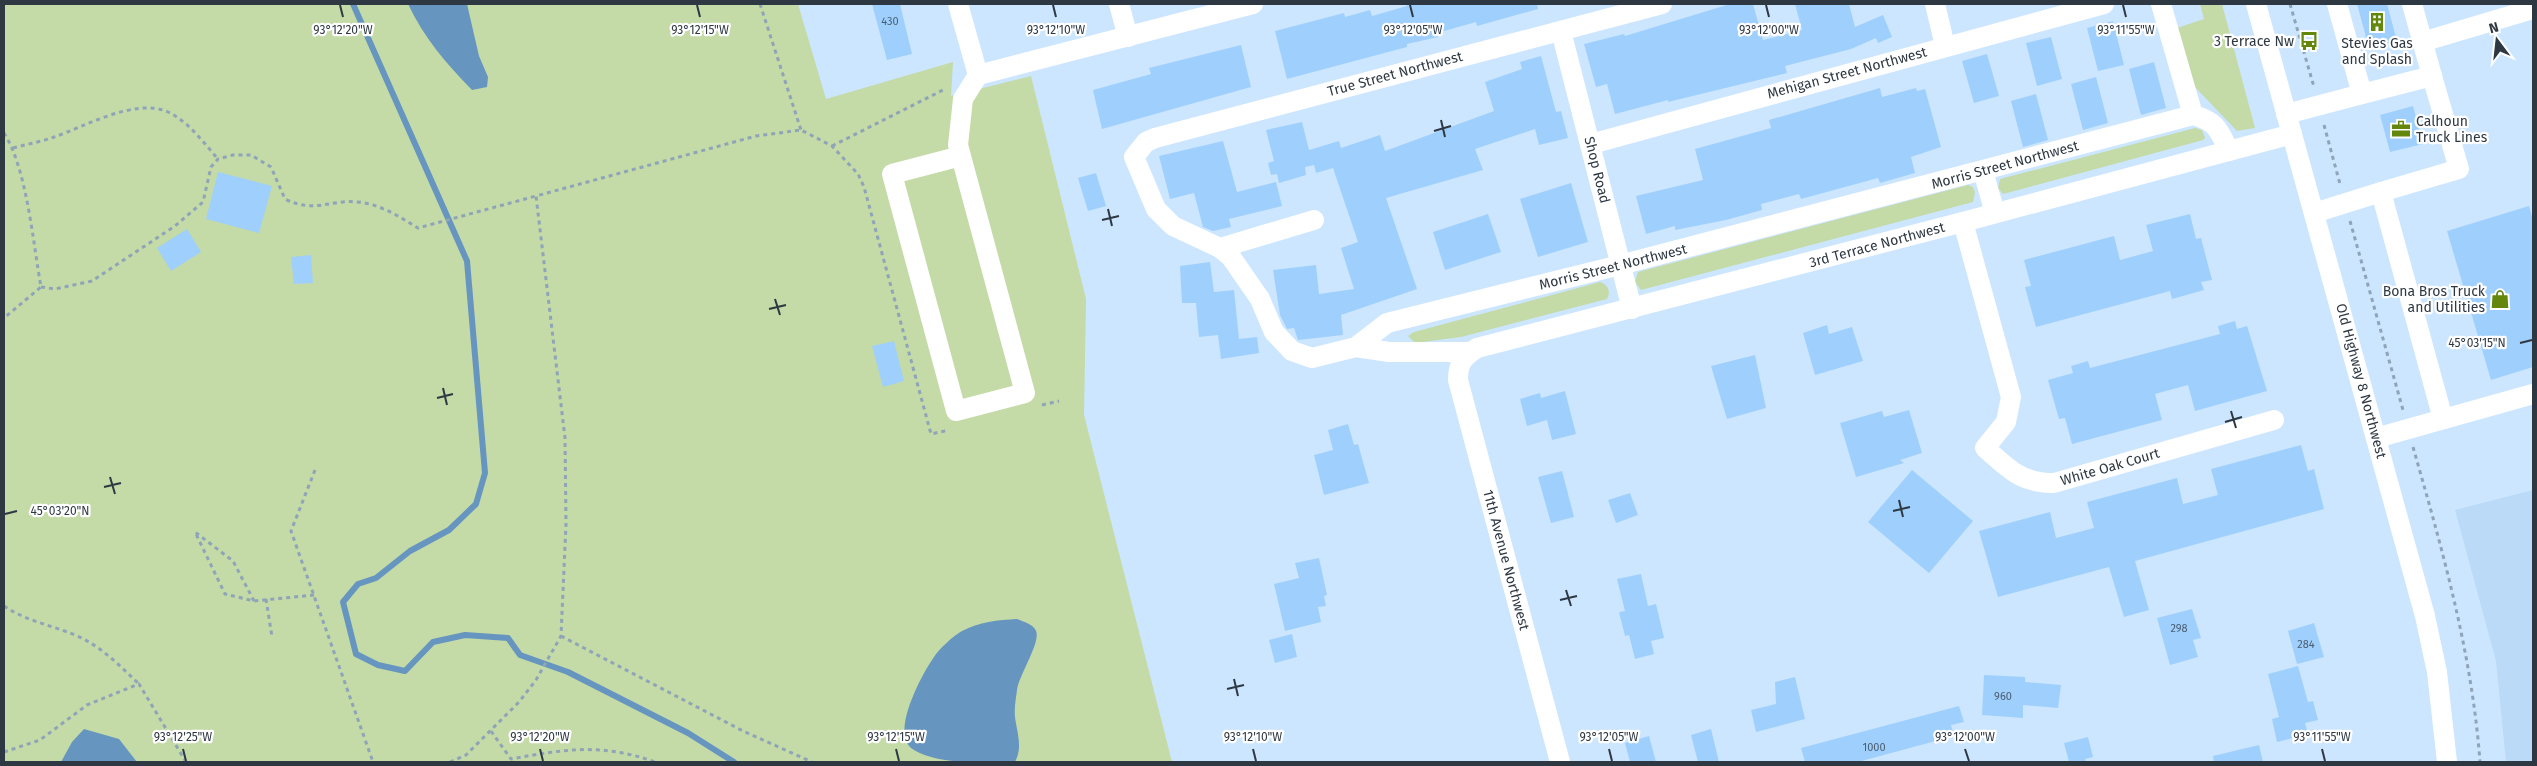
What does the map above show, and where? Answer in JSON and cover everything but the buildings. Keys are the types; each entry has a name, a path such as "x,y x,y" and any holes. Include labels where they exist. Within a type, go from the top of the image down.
{"street":[{"path":"958,4 978,75"},
{"path":"1119,4 1128,37"},
{"path":"960,156 892,174 956,411 1025,393 958,145 963,99 978,75 1253,4"},
{"name":"True Street Northwest","path":"1134,157 1146,142 1155,138 1662,4"},
{"path":"1935,4 1945,46"},
{"name":"Mehigan Street Northwest","path":"1591,144 2104,4"},
{"path":"2161,4 2193,115 2208,118 2230,151"},
{"path":"2338,4 2362,94"},
{"path":"2314,213 2345,202 2459,169 2412,4"},
{"name":"Old Highway 8 Northwest","path":"2260,5 2286,114 2426,616 2437,672 2447,762"},
{"path":"2422,42 2533,9"},
{"name":"Shop Road","path":"1561,31 1632,309"},
{"path":"2286,114 2432,76"},
{"name":"Morris Street Northwest","path":"1134,157 1156,209 1173,226 1220,248 1231,257 1260,299 1274,332 1292,351 1312,358 1356,347 1387,323 1620,265 2193,115"},
{"name":"3rd Terrace Northwest","path":"1356,347 1389,352 1467,355 1477,348 1995,214 2292,134"},
{"path":"1982,171 1995,214"},
{"path":"2381,192 2442,419"},
{"path":"1220,248 1314,220"},
{"name":"White Oak Court","path":"1964,222 2012,397 2006,422 1984,448 2008,468 2035,483 2054,483 2274,420"},
{"name":"11th Avenue Northwest","path":"1467,355 1459,364 1458,380 1560,762"},
{"path":"2376,438 2533,394"}],"path":[{"path":"4,318 41,287 55,289 92,280 175,226 203,202 211,168 218,159 233,155 252,155 271,167 285,199 300,206 357,202 387,210 418,228 756,136 801,130 760,4"},
{"path":"2290,4 2461,626 2477,720 2480,762"},
{"path":"832,146 948,87"},
{"path":"14,148 55,137 91,120 144,108 166,111 182,120 218,159"},
{"path":"4,134 14,148 41,287"},
{"path":"450,762 466,755 519,702 536,680 561,636 566,524 565,438 536,196"},
{"path":"315,470 291,531 373,762"},
{"path":"254,601 233,561 195,532 225,594 254,601 314,595"},
{"path":"266,599 272,637"},
{"path":"4,606 18,615 76,635 105,652 139,684 186,762"},
{"path":"561,636 743,731 812,762"},
{"path":"4,752 40,740 88,705 139,684"},
{"path":"491,731 512,760 561,749 600,748 655,762"}],"shaded area":[{"path":"408,4 467,4 479,56 488,77 487,87 472,90 436,50"},
{"path":"2533,490 2533,762 2506,762 2496,661 2455,510"},
{"path":"1017,619 1033,627 1037,636 1017,690 1015,714 1019,751 1015,762 961,762 934,758 911,748 906,740 904,729 906,716 916,689 936,654 955,636 968,628 989,622"},
{"path":"84,729 119,739 137,762 61,762 72,742"}],"green space":[{"path":"4,4 798,4 826,99 953,62 951,96 1031,76 1086,299 1084,415 1172,762 4,762"},
{"path":"2200,4 2222,4 2255,128 2237,131 2194,86 2177,28 2204,19"},
{"path":"2195,128 2202,130 2205,138 2203,140 2003,194 1998,188 2000,179"},
{"path":"1968,185 1973,187 1975,192 1973,202 1641,290 1635,282 1638,272"},
{"path":"1600,282 1608,289 1607,299 1461,337 1415,343 1408,336 1414,332"}],"waterway":[{"path":"353,4 467,261 485,473 476,504 449,530 410,551 376,578 358,584 343,602 356,654 378,665 405,671 433,642 465,635 508,638 520,655 568,672 688,733 734,762"}],"place":[{"name":"Stevies Gas and Splash","path":"2377,22"},
{"name":"3 Terrace Nw","path":"2309,41"},
{"name":"Calhoun Truck Lines","path":"2401,129"},
{"name":"Bona Bros Truck and Utilities","path":"2500,299"}]}
